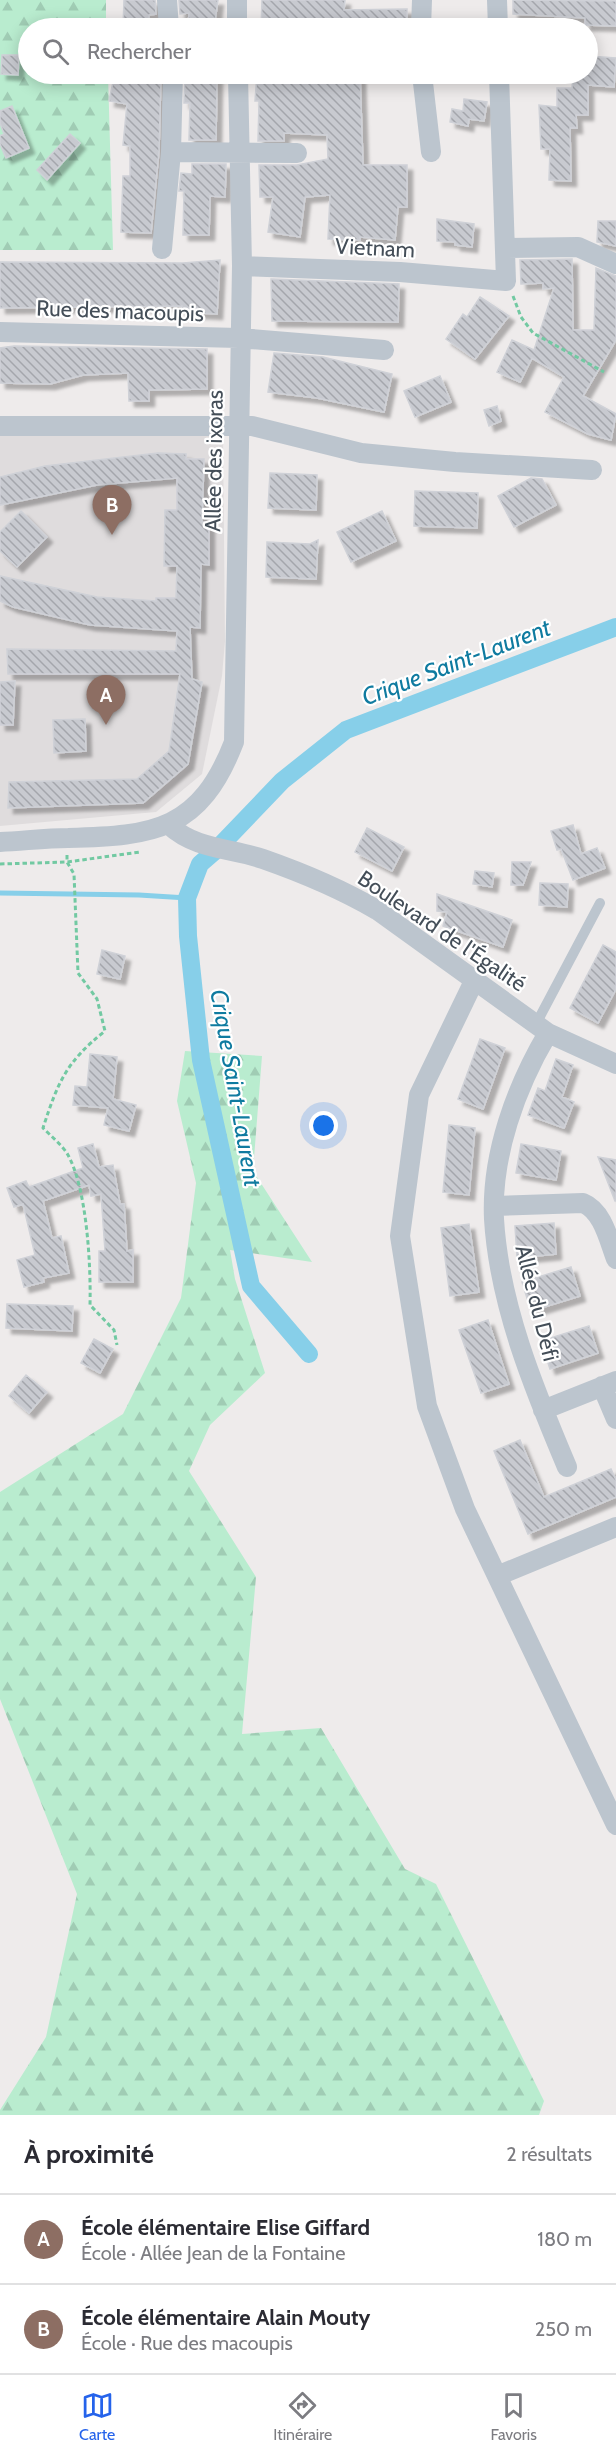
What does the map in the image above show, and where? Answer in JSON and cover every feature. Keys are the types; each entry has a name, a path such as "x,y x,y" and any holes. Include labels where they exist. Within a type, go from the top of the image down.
{"street":[{"path":"167,0 169,18"},
{"path":"237,0 237,18"},
{"path":"421,18 422,0"},
{"path":"497,0 498,18"},
{"path":"162,249 171,152 173,84"},
{"name":"Allée des ixoras","path":"169,825 207,793 224,766 234,742 242,266 242,154 238,84"},
{"path":"423,84 431,152"},
{"path":"499,84 506,281"},
{"path":"171,152 297,153"},
{"path":"505,248 578,247 616,264"},
{"name":"Vietnam","path":"242,266 400,272 506,281"},
{"name":"Rue des macoupis","path":"0,332 239,338 384,350"},
{"path":"0,426 252,426 361,453 455,462 592,470"},
{"path":"0,842 116,837 150,832 169,825"},
{"name":"Boulevard de l'Égalité","path":"169,825 182,837 200,844 261,858 321,880 350,895 377,910 542,1029 616,1064"},
{"path":"474,981 419,1095 400,1236 427,1406 465,1509 616,1825"},
{"name":"Allée du Défi","path":"542,1029 518,1090 497,1168 494,1206 498,1258 515,1326 543,1410 567,1467"},
{"path":"494,1206 583,1203 591,1206 597,1214 616,1259"},
{"path":"543,1410 609,1384 616,1419"},
{"path":"497,1576 616,1527"}],"lane":[{"path":"542,1029 600,903"}],"path":[{"path":"506,281 521,317 533,333 604,372"},
{"path":"0,864 67,862 144,850"},
{"path":"74,874 78,973 97,999 105,1031 81,1050 57,1084 44,1128 68,1155 80,1194 88,1239 90,1305 114,1330 117,1345"}],"shaded area":[{"path":"0,427 223,435 225,641 222,676 202,774 156,812 0,826"}],"green space":[{"path":"0,0 106,0 106,18 18,18 18,84 108,84 113,250 0,250"},
{"path":"185,1051 262,1056 253,1171 312,1262 230,1250 235,1279 265,1373 210,1425 189,1471 256,1577 242,1734 321,1728 405,1869 436,1884 544,2101 539,2115 0,2115 0,2110 46,2037 77,1894 0,1699 0,1492 123,1414 181,1298 196,1183 177,1101"}],"building":[{"path":"124,0 155,0 156,14 149,15 149,18 123,18"},
{"path":"179,0 218,0 215,18 189,18 189,13 180,14"},
{"path":"262,0 345,0 344,10 407,9 407,18 261,18"},
{"path":"513,0 616,1 616,26 598,25 598,18 513,14"},
{"path":"2,55 18,55 18,75 1,74"},
{"path":"598,57 616,58 614,87 588,85 588,115 576,115 577,128 570,128 571,181 549,180 550,149 541,149 539,105 557,107 557,88 572,88 572,84 598,84"},
{"path":"113,84 161,84 159,151 151,233 121,232 123,176 130,176 130,146 123,145 127,104 109,101"},
{"path":"185,84 217,84 216,140 189,140 190,103 184,103"},
{"path":"256,84 360,84 363,165 407,165 407,207 398,207 395,240 360,237 360,240 328,239 330,195 305,197 300,237 268,232 273,197 260,197 259,165 297,165 328,159 327,135 284,133 284,141 258,141 259,101 255,101"},
{"path":"464,99 487,102 484,121 469,119 468,126 450,122 452,109 463,111"},
{"path":"12,106 29,148 6,158 0,144 0,136 4,134 0,123 0,111"},
{"path":"70,134 80,143 47,180 37,170"},
{"path":"192,164 226,164 225,197 210,196 209,235 183,235 184,191 179,191 181,173 192,174"},
{"path":"437,219 474,224 472,247 455,245 455,242 437,241"},
{"path":"598,221 616,221 616,246 597,242"},
{"path":"572,259 573,330 594,330 596,268 616,276 616,340 583,396 616,414 611,440 588,434 545,412 564,377 532,358 520,382 497,372 512,340 534,350 554,288 543,289 543,283 521,284 520,260"},
{"path":"220,260 217,314 181,312 182,306 0,308 0,262 183,263"},
{"path":"271,279 399,284 398,322 272,321"},
{"path":"480,297 509,316 475,359 446,339 463,314 467,317"},
{"path":"14,346 207,349 207,389 149,390 149,401 129,401 128,373 83,375 50,384 0,383 0,348"},
{"path":"274,353 323,357 392,374 384,412 317,398 268,392"},
{"path":"440,376 451,402 415,417 404,391"},
{"path":"497,406 501,421 489,426 484,410"},
{"path":"158,453 186,454 186,459 204,459 202,522 209,522 209,565 201,564 200,628 190,627 192,679 202,682 188,764 143,803 8,808 9,782 137,779 169,751 180,674 8,674 7,649 176,651 177,631 90,625 13,607 0,601 0,576 97,597 156,601 156,598 176,598 177,566 164,566 165,510 177,510 177,478 97,485 0,505 0,477 45,466"},
{"path":"270,473 317,475 316,510 268,508"},
{"path":"531,478 542,479 556,505 514,527 498,496"},
{"path":"415,491 478,493 477,528 414,526"},
{"path":"21,511 47,537 17,567 0,551 0,532"},
{"path":"382,511 396,541 351,562 337,532"},
{"path":"318,540 316,579 266,577 267,542 310,544"},
{"path":"15,681 13,725 0,725 0,682"},
{"path":"85,719 86,751 54,753 53,720"},
{"path":"573,825 581,854 597,848 605,868 573,880 561,849 557,850 551,831"},
{"path":"367,828 404,847 392,871 355,852"},
{"path":"512,862 531,862 523,885 511,885"},
{"path":"475,871 494,873 492,887 473,884"},
{"path":"540,883 568,884 567,907 539,905"},
{"path":"437,894 512,920 503,947 443,926 447,912 437,911"},
{"path":"603,945 616,952 616,989 598,1023 570,1008"},
{"path":"102,950 125,956 120,979 97,974"},
{"path":"480,1039 505,1048 483,1109 458,1099"},
{"path":"90,1054 117,1057 113,1099 136,1105 129,1131 104,1125 108,1108 73,1105 75,1086 87,1087"},
{"path":"556,1059 573,1065 562,1097 574,1102 564,1128 528,1115 538,1088 545,1091"},
{"path":"449,1125 475,1128 469,1195 443,1192"},
{"path":"93,1144 99,1167 113,1165 120,1204 124,1204 127,1251 133,1250 133,1282 99,1282 99,1251 105,1251 101,1194 91,1196 89,1185 43,1201 52,1238 61,1236 69,1273 43,1278 44,1282 24,1287 17,1260 35,1255 23,1204 14,1207 7,1188 26,1181 29,1187 83,1168 78,1148"},
{"path":"521,1144 561,1151 556,1180 516,1173"},
{"path":"598,1157 616,1160 616,1201 615,1201"},
{"path":"554,1223 556,1254 517,1258 515,1226"},
{"path":"469,1224 479,1292 450,1296 441,1228"},
{"path":"571,1267 580,1296 531,1311 522,1282"},
{"path":"7,1304 73,1306 72,1331 6,1328"},
{"path":"488,1320 509,1384 481,1393 459,1330"},
{"path":"589,1326 598,1353 550,1369 541,1341"},
{"path":"94,1339 113,1349 100,1373 81,1363"},
{"path":"26,1375 47,1392 29,1413 9,1396"},
{"path":"520,1440 544,1497 611,1469 616,1480 616,1497 528,1534 494,1451"}],"waterway":[{"name":"Crique Saint-Laurent","path":"309,1354 251,1286 201,1060 188,936 187,898 200,864 282,781 346,730 616,627"},
{"path":"0,893 187,898"}],"place":[{"name":"École élémentaire Alain Mouty","path":"112,535"},
{"name":"École élémentaire Elise Giffard","path":"106,725"}]}
